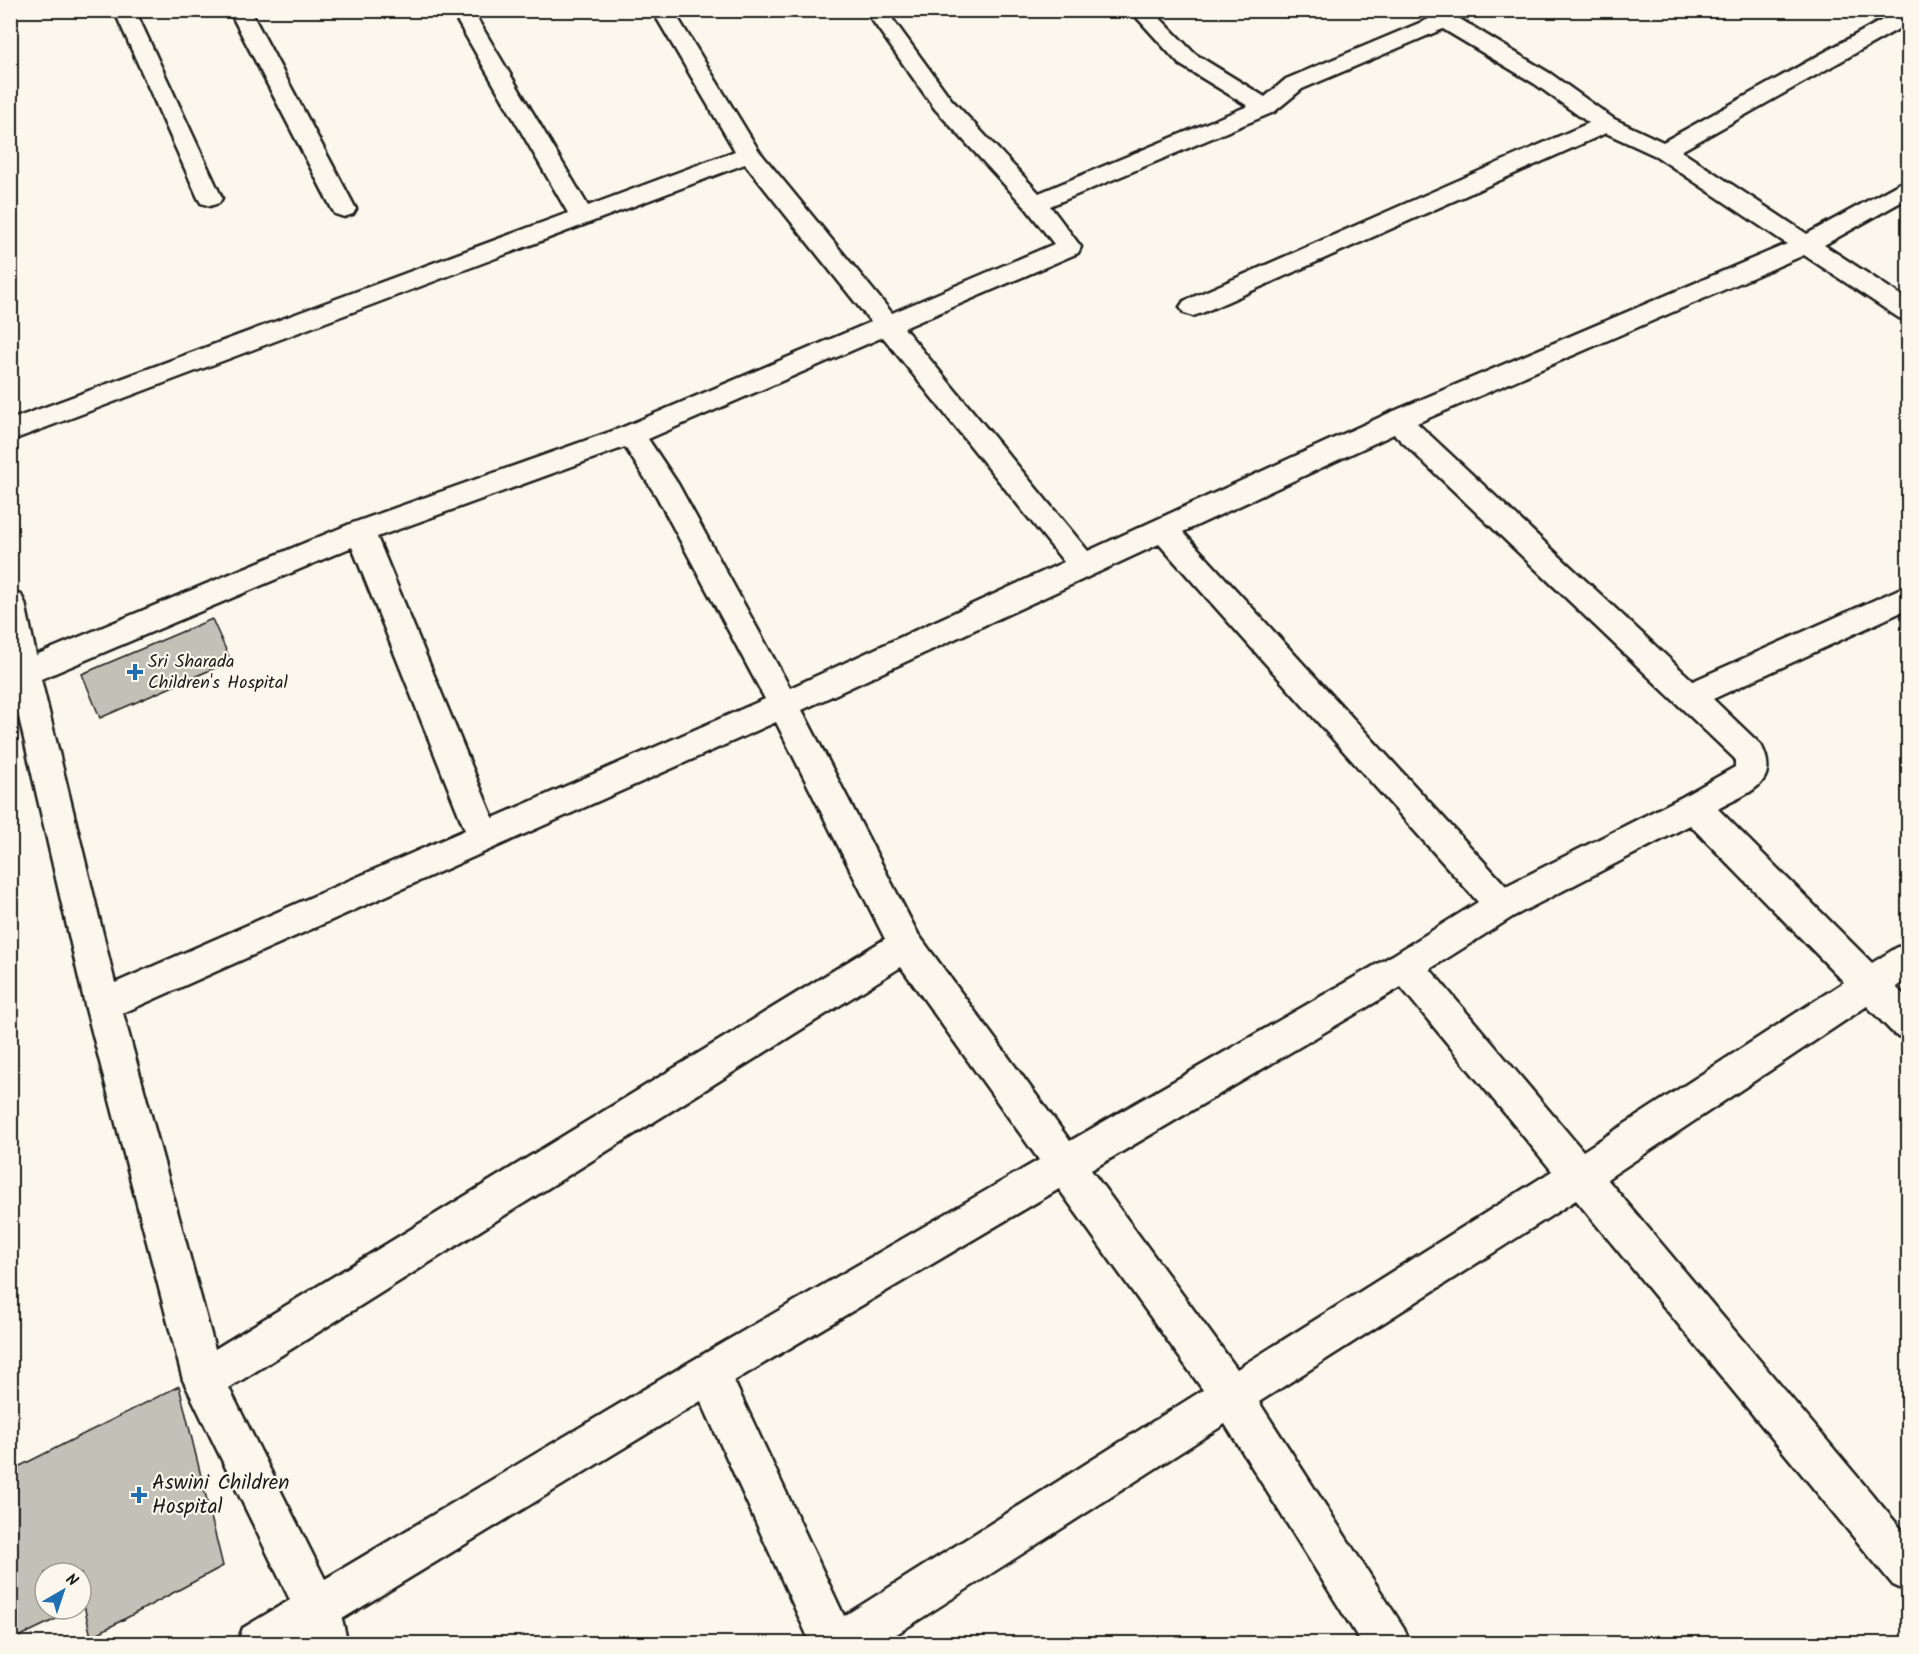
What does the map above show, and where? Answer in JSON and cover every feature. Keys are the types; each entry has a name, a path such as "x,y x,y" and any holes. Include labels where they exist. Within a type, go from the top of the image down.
{"street":[{"path":"124,10 210,198"},
{"path":"239,10 344,208"},
{"path":"462,10 582,216"},
{"path":"662,10 749,154 1083,565"},
{"path":"17,676 360,532 631,435 1069,247 1035,203 944,104 875,10"},
{"path":"1140,10 1187,59 1266,107"},
{"path":"1035,203 1266,107 1293,84 1437,16 1543,79 1606,124 1664,151 1908,312"},
{"path":"1664,151 1901,19 1908,24"},
{"path":"1193,307 1606,124"},
{"path":"10,431 749,154"},
{"path":"102,1005 783,705 1397,421 1808,244 1908,188"},
{"path":"259,1644 321,1626 709,1373 1405,966 1502,905 1694,807 1752,773 1750,754 1397,421"},
{"path":"631,435 668,491 750,639 906,945 1231,1395 1388,1644"},
{"path":"1162,528 1502,905"},
{"path":"360,532 484,837"},
{"path":"1688,697 1908,596"},
{"path":"10,603 17,676 102,1005 203,1380 321,1626"},
{"path":"1694,807 1908,1023"},
{"path":"203,1380 906,945"},
{"path":"840,1644 1580,1175 1908,959"},
{"path":"1405,966 1908,1570"},
{"path":"709,1373 834,1644"}],"building":[{"path":"212,619 231,661 100,718 82,674"},
{"path":"179,1386 223,1566 91,1637 88,1621 93,1621 93,1561 33,1561 33,1621 52,1621 10,1641 10,1471"}],"place":[{"name":"Sri Sharada Children's Hospital","path":"135,672"},
{"name":"Aswini Children Hospital","path":"139,1495"}]}
